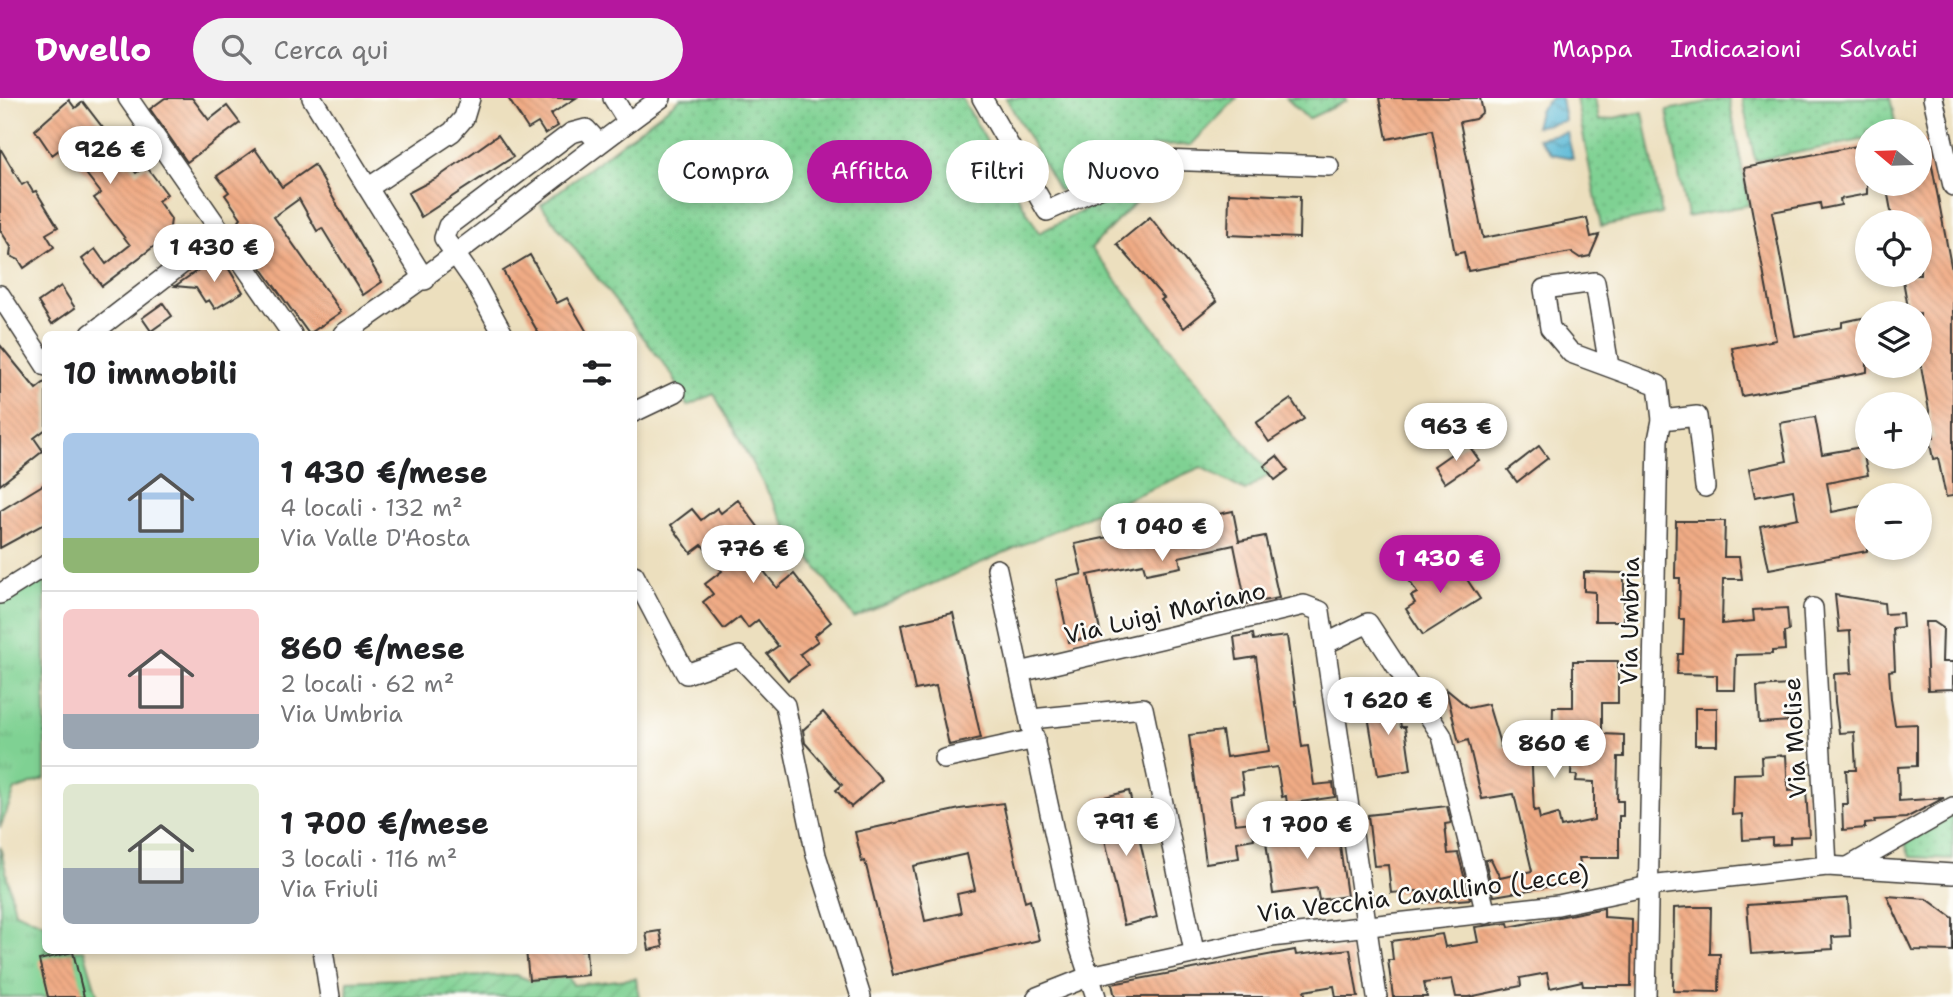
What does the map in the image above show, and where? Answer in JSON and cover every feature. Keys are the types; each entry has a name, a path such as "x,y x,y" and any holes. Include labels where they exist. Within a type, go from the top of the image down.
{"street":[{"path":"128,98 290,331"},
{"path":"312,98 425,279"},
{"path":"368,188 452,132 464,118 470,98"},
{"path":"613,98 628,122"},
{"path":"347,331 457,256 599,143 661,98"},
{"path":"982,98 1047,211 1163,160 1329,166"},
{"path":"1933,98 1953,186"},
{"path":"501,331 444,238 448,226 571,133 586,129 599,143"},
{"path":"95,331 222,233"},
{"path":"1595,282 1609,366 1571,353 1550,328 1544,289 1595,282"},
{"path":"0,295 42,360"},
{"name":"Via Umbria","path":"1609,366 1658,385 1662,419 1658,440 1646,997"},
{"path":"637,411 676,392"},
{"path":"1662,419 1697,416 1705,487"},
{"path":"2,588 42,567"},
{"path":"997,569 1078,942 1096,997"},
{"path":"637,581 687,674 739,656 785,705 816,855 860,997"},
{"name":"Via Luigi Mariano","path":"1020,672 1304,605 1320,611 1325,644"},
{"name":"Via Molise","path":"1813,608 1827,866"},
{"path":"1377,997 1325,644 1368,623 1442,736 1486,914"},
{"path":"1031,719 1143,708 1194,951"},
{"path":"944,759 1035,739"},
{"path":"1848,867 1953,807"},
{"name":"Via Vecchia Cavallino (Lecce)","path":"1037,997 1090,976 1194,951 1271,937 1558,905 1649,886 1827,866 1953,874"},
{"path":"324,954 330,997"}],"green space":[{"path":"681,98 962,98 986,140 946,140 946,203 1022,203 1039,233 1098,203 1135,203 1091,248 1270,474 1245,491 1201,467 854,618 788,529 714,394 687,406 673,376 541,205"},
{"path":"1006,98 1237,98 1191,145 1184,145 1184,140 1063,140 1063,189 1059,191 1049,173 1049,140 1030,140"},
{"path":"1286,98 1345,98 1346,101 1308,119"},
{"path":"1576,98 1595,98 1599,121 1643,112 1662,214 1601,226"},
{"path":"1729,98 1749,205 1687,217 1667,110"},
{"path":"1742,98 1890,98 1894,119 1855,119 1855,141 1755,161"},
{"path":"42,573 42,780 15,790 0,828 0,601"},
{"path":"1953,815 1953,859 1910,857 1905,843"},
{"path":"0,846 15,912 42,923 42,954 85,954 98,997 0,997"},
{"path":"516,975 529,980 569,977 573,985 636,978 639,997 347,997 348,981"}],"water":[{"path":"1551,98 1561,98 1565,121 1535,127 1539,111"},
{"path":"1567,132 1573,158 1552,154 1538,138"}],"building":[{"path":"165,98 192,98 209,120 227,106 240,123 187,162 150,109"},
{"path":"508,98 576,98 551,114 558,126 545,134 538,123 528,129"},
{"path":"1379,98 1480,98 1483,112 1475,119 1460,122 1483,238 1587,218 1591,237 1599,235 1590,256 1580,258 1571,252 1468,271 1464,252 1455,254 1432,130 1387,139"},
{"path":"69,100 75,108 83,102 113,141 109,144 126,167 129,164 136,173 146,166 167,194 158,201 171,219 169,235 102,286 82,259 95,249 106,264 130,245 94,198 101,193 80,166 63,147 52,155 35,130"},
{"path":"498,135 513,157 421,217 408,193 437,178"},
{"path":"1855,146 1856,196 1840,199 1841,205 1821,209 1820,203 1772,212 1795,336 1842,327 1842,322 1855,319 1855,374 1742,396 1732,348 1776,340 1744,168"},
{"path":"0,148 22,185 27,182 33,192 36,191 58,227 46,234 54,247 24,268 19,260 10,256 11,247 0,230"},
{"path":"255,149 282,187 314,165 382,282 363,295 322,228 317,231 299,199 274,217 341,312 313,331 307,331 249,251 257,245 239,220 241,218 225,195 229,192 217,176"},
{"path":"1932,166 1953,276 1953,496 1946,497 1938,458 1933,459 1932,392 1926,392 1923,378 1932,378 1932,301 1907,301 1904,287 1932,287 1932,210 1891,210 1888,196 1932,196"},
{"path":"1229,193 1300,196 1299,238 1228,235"},
{"path":"1150,217 1217,301 1184,328 1161,300 1164,298 1117,244"},
{"path":"530,255 557,303 567,298 586,331 537,331 503,271"},
{"path":"214,259 221,270 227,266 243,292 215,309 209,300 205,302 196,288 175,286"},
{"path":"61,286 75,308 52,324 38,302"},
{"path":"163,303 172,316 151,331 142,318"},
{"path":"0,345 36,389 42,384 42,432 34,438 42,452 0,485"},
{"path":"1291,399 1304,419 1269,442 1256,423"},
{"path":"1815,417 1822,454 1855,448 1855,469 1867,469 1868,475 1827,483 1832,512 1855,507 1855,553 1769,569 1760,526 1798,518 1793,490 1755,497 1749,469 1787,461 1780,423"},
{"path":"1467,443 1479,460 1445,483 1434,466"},
{"path":"1539,446 1548,458 1517,482 1508,470"},
{"path":"1277,456 1288,470 1275,480 1264,466"},
{"path":"42,485 42,525 0,548 0,511"},
{"path":"738,500 774,548 757,562 777,588 794,574 831,622 814,636 818,641 800,654 808,665 788,680 767,654 778,646 758,620 748,628 740,617 724,629 703,602 713,594 705,584 722,571 702,545 691,553 671,525 692,509 701,520 717,508 721,513"},
{"path":"1233,511 1239,541 1265,536 1279,598 1246,604 1234,545 1179,557 1181,567 1146,574 1143,564 1088,575 1101,635 1069,642 1056,580 1082,574 1075,544"},
{"path":"1676,521 1725,521 1724,557 1739,557 1742,579 1723,579 1722,624 1754,621 1753,610 1787,608 1789,631 1784,632 1785,650 1772,651 1772,654 1736,655 1735,690 1717,690 1717,675 1677,674 1678,654 1683,654 1684,619 1679,619 1680,578 1675,578"},
{"path":"1450,554 1480,599 1423,635 1406,609 1415,603 1411,596 1417,593 1409,580"},
{"path":"1584,572 1624,573 1624,621 1595,621 1595,592 1584,591"},
{"path":"1835,595 1884,603 1885,614 1902,613 1903,627 1893,628 1895,670 1889,671 1891,699 1895,725 1917,724 1917,766 1898,767 1899,801 1944,798 1906,818 1874,820 1875,823 1865,824 1865,828 1843,830 1842,804 1848,804 1846,770 1856,770 1854,732 1839,733 1835,702 1834,674 1852,673 1850,631 1839,632"},
{"path":"953,613 981,738 949,745 936,686 915,690 901,625"},
{"path":"1925,622 1934,622 1943,628 1942,662 1953,662 1953,689 1928,690"},
{"path":"1253,634 1254,640 1287,636 1302,747 1308,746 1314,785 1333,783 1335,797 1287,804 1286,796 1282,797 1277,767 1241,772 1244,793 1231,795 1235,824 1252,822 1254,839 1237,842 1239,858 1206,863 1189,735 1222,731 1226,757 1269,751 1256,657 1237,660 1234,637"},
{"path":"1573,661 1618,661 1618,703 1602,703 1602,734 1624,735 1624,757 1618,757 1617,801 1623,801 1623,816 1619,816 1619,858 1579,858 1584,881 1494,896 1485,860 1491,859 1500,878 1532,871 1514,794 1482,799 1468,740 1459,743 1446,689 1469,708 1488,704 1501,747 1531,748 1534,811 1538,810 1540,819 1558,814 1561,827 1594,820 1594,782 1576,781 1577,775 1571,775 1572,749 1552,748 1553,707 1573,707"},
{"path":"1789,685 1792,721 1759,723 1757,687"},
{"path":"1388,695 1390,710 1398,709 1401,727 1405,727 1411,770 1378,775 1365,698"},
{"path":"1695,708 1717,708 1717,745 1695,745"},
{"path":"823,712 882,780 851,807 836,790 842,785 805,743 803,730"},
{"path":"1786,755 1788,791 1806,790 1809,836 1790,837 1790,844 1772,845 1772,838 1743,840 1742,814 1732,815 1733,774 1762,773 1761,757"},
{"path":"1129,791 1157,917 1124,925 1096,799"},
{"path":"1003,803 1025,902 1030,900 1039,940 893,975 865,861 862,862 855,832 960,809","holes":["967,854 975,890 957,894 961,913 925,921 913,866"]},
{"path":"1447,806 1451,823 1445,824 1448,854 1458,853 1470,899 1419,903 1417,891 1391,893 1388,865 1374,866 1368,815"},
{"path":"1337,824 1347,896 1319,900 1317,888 1273,894 1265,834"},
{"path":"1887,896 1927,899 1953,918 1953,951 1912,950"},
{"path":"1848,898 1850,936 1832,937 1833,949 1751,954 1747,905"},
{"path":"1711,907 1710,954 1720,954 1719,992 1673,991 1674,908"},
{"path":"1604,908 1604,917 1632,919 1631,986 1583,986 1582,981 1550,988 1547,973 1520,978 1521,986 1469,997 1456,997 1452,979 1424,983 1427,997 1393,997 1388,960 1393,960 1391,941 1442,934 1445,947 1478,942 1475,927 1508,923 1509,927"},
{"path":"660,931 663,947 649,950 646,933"},
{"path":"1350,949 1358,997 1336,997 1334,986 1304,991 1306,997 1115,997 1112,984 1295,950 1296,955"},
{"path":"73,954 84,997 48,997 39,960"},
{"path":"526,954 586,954 588,975 529,980"}]}
